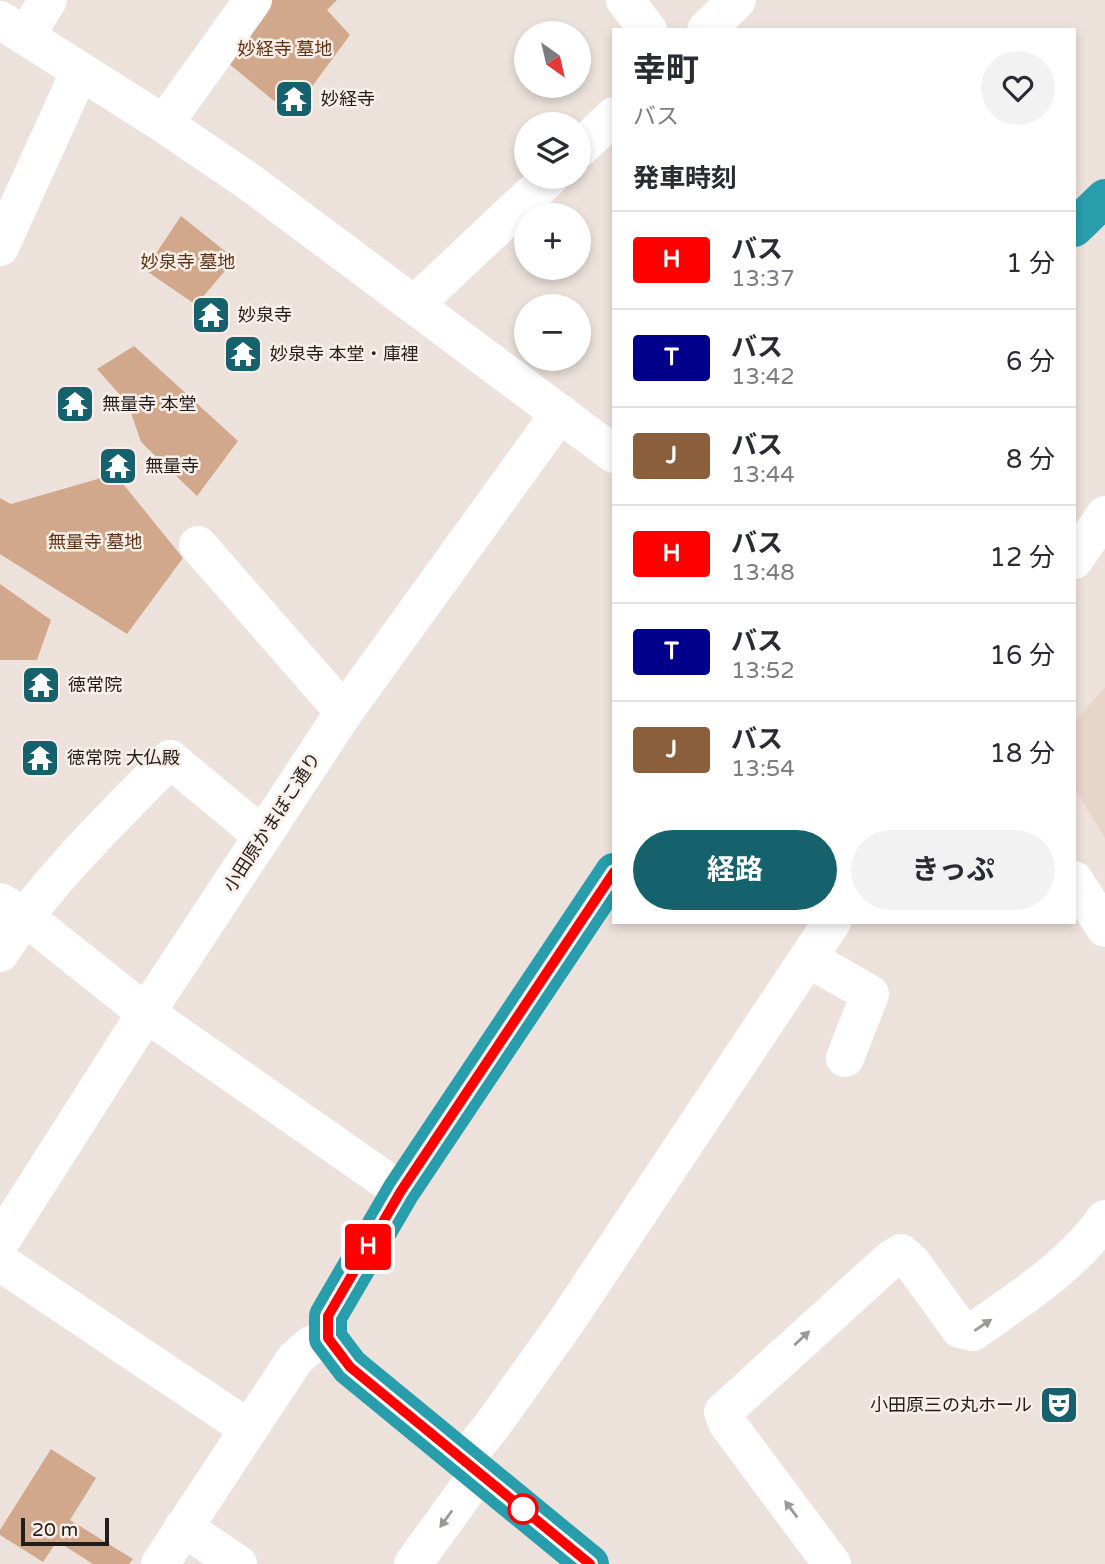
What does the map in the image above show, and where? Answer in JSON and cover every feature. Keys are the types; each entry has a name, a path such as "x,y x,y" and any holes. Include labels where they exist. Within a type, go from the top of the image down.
{"highway":[{"path":"1076,226 1105,198"},
{"path":"590,1564 350,1367 328,1338 328,1316 401,1191 612,875"}],"street":[{"path":"48,0 13,28 248,181 612,453"},
{"path":"164,124 253,0"},
{"path":"625,0 646,28"},
{"path":"708,28 737,0"},
{"path":"0,247 80,71"},
{"path":"591,138 612,118"},
{"path":"414,305 537,189"},
{"name":"小田原かまぼこ通り","path":"0,1242 146,1013 344,712 560,414"},
{"path":"1076,557 1105,515"},
{"path":"198,545 344,712"},
{"path":"0,953 12,909 92,839 170,759 263,836"},
{"path":"1076,883 1105,928"},
{"path":"12,909 146,1013 401,1191"},
{"path":"413,1564 472,1467 491,1427 566,1322 831,924"},
{"path":"809,959 870,994 845,1058"},
{"path":"832,1564 727,1423 723,1412 829,1313 901,1253 912,1263 960,1329 973,1332 1055,1273 1092,1237 1105,1219"},
{"path":"0,1262 249,1429"},
{"path":"160,1564 295,1359 311,1345 328,1338"},
{"path":"183,1527 238,1564"}],"shaded area":[{"path":"1105,687 1105,838 1076,791 1076,721"}],"green space":[{"name":"妙経寺 墓地","path":"267,0 337,0 327,10 350,35 291,115 222,58"},
{"name":"妙泉寺 墓地","path":"181,216 235,259 196,305 145,270"},
{"path":"134,346 238,441 197,496 141,442 128,404 97,369"},
{"name":"無量寺 墓地","path":"115,474 183,558 127,634 0,554 0,498 11,504"},
{"path":"0,584 51,620 37,660 0,660"},
{"path":"51,1449 96,1478 70,1520 133,1559 129,1564 93,1564 57,1541 43,1562 0,1535 0,1530"}],"bus line":[{"name":"H","path":"590,1564 350,1367 328,1338 328,1316 401,1191 612,875"}],"place":[{"name":"妙経寺","path":"294,99"},
{"name":"妙泉寺","path":"211,315"},
{"name":"妙泉寺 本堂・庫裡","path":"243,354"},
{"name":"無量寺 本堂","path":"75,404"},
{"name":"無量寺","path":"118,466"},
{"name":"徳常院","path":"41,685"},
{"name":"徳常院 大仏殿","path":"40,758"},
{"name":"小田原三の丸ホール","path":"1059,1405"}]}
